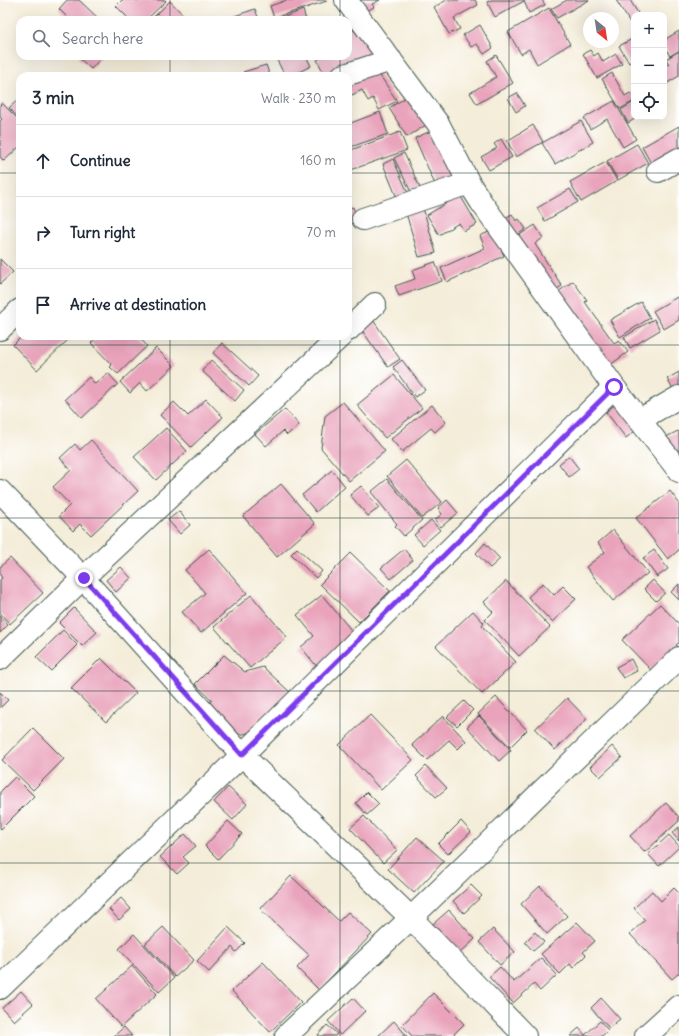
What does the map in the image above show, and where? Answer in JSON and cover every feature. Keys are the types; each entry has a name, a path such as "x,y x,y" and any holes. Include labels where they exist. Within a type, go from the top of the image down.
{"street":[{"path":"346,0 439,125 469,183 481,202 614,387 679,471"},
{"path":"352,73 391,60"},
{"path":"658,171 679,159"},
{"path":"363,219 469,183"},
{"path":"352,326 375,304"},
{"path":"0,329 16,314"},
{"path":"0,660 84,578 337,340"},
{"path":"0,988 242,755 614,387"},
{"path":"639,420 679,397"},
{"path":"0,491 84,578 242,755 411,918 525,1036"},
{"path":"286,1036 411,918 679,658"},
{"path":"646,1036 679,1006"}],"building":[{"path":"67,0 79,0 96,16 66,16 59,9"},
{"path":"122,0 166,1 150,16 126,16 116,6"},
{"path":"287,0 327,1 280,16 273,16 270,6"},
{"path":"352,0 380,0 372,4 374,7 360,14"},
{"path":"447,0 475,0 478,5 454,18 460,29 449,34 434,7"},
{"path":"491,0 542,0 545,5 529,13 524,1 495,17 487,2"},
{"path":"567,0 589,0 557,18 551,9"},
{"path":"616,0 630,0 637,12 631,12 631,24"},
{"path":"170,1 184,16 155,16"},
{"path":"549,8 570,44 537,64 529,49 521,54 508,32"},
{"path":"255,9 258,16 235,16"},
{"path":"303,10 305,16 287,16"},
{"path":"480,25 493,48 484,54 477,44 471,47 463,35"},
{"path":"352,28 374,53 332,72 323,72 317,60 352,60"},
{"path":"679,31 679,51 670,56 667,51 667,38"},
{"path":"631,40 631,62 629,63 619,46"},
{"path":"590,50 594,56 598,53 603,62 616,54 622,64 597,78 583,54"},
{"path":"679,51 679,76 667,83 667,65 669,64 667,58"},
{"path":"496,55 513,83 477,104 470,93 496,77 487,61"},
{"path":"81,60 99,60 91,69"},
{"path":"277,60 308,60 311,66 299,72 283,72"},
{"path":"266,65 269,72 243,72"},
{"path":"377,71 397,101 379,110 373,98 368,101 362,90 352,95 352,81"},
{"path":"612,73 625,96 630,93 631,94 631,103 620,109 602,79"},
{"path":"517,93 525,106 516,112 508,98"},
{"path":"408,96 426,125 407,137 389,108"},
{"path":"614,101 636,139 623,147 607,119 590,129 584,118"},
{"path":"16,102 16,115 9,108"},
{"path":"2,103 16,117 16,150 4,161 0,157 0,121 2,119 0,117 0,105"},
{"path":"631,104 631,120 633,120 628,123 621,110"},
{"path":"380,112 388,134 352,147 352,122"},
{"path":"581,121 593,142 555,164 542,143"},
{"path":"533,125 543,142 516,157 507,141"},
{"path":"679,126 679,152 653,167 642,147"},
{"path":"433,130 455,181 437,189 415,138"},
{"path":"400,132 407,150 352,170 352,150"},
{"path":"501,139 512,157 489,170 481,157 497,148 494,144"},
{"path":"637,144 648,163 618,180 607,161"},
{"path":"404,153 420,188 411,192 394,158"},
{"path":"393,159 408,193 397,198 383,164"},
{"path":"606,162 617,181 581,202 570,182"},
{"path":"570,189 578,202 545,221 537,208"},
{"path":"460,195 477,224 464,231 459,223 439,235 427,215"},
{"path":"352,207 358,221 352,223"},
{"path":"423,208 436,253 419,257 406,213"},
{"path":"512,214 516,221 519,219 526,229 514,237 503,219"},
{"path":"535,225 543,238 535,244 562,286 550,293 515,238"},
{"path":"493,230 504,256 447,282 441,268 485,248 480,236"},
{"path":"0,259 13,272 0,284"},
{"path":"435,262 442,281 399,296 395,286 415,279 412,270"},
{"path":"573,281 587,300 585,302 614,343 619,340 628,352 606,368 554,295"},
{"path":"679,296 679,320 664,329 653,311"},
{"path":"641,302 650,318 620,337 610,320"},
{"path":"654,319 660,330 630,348 624,337"},
{"path":"373,320 400,359 388,367 361,329"},
{"path":"18,340 68,340 37,370 13,345"},
{"path":"94,340 142,340 147,346 118,374 110,367 112,365 91,343"},
{"path":"222,343 258,376 249,386 213,353"},
{"path":"156,348 174,366 147,391 140,383 130,393 120,382"},
{"path":"211,360 244,390 235,401 202,371"},
{"path":"402,360 425,390 415,397 393,367"},
{"path":"679,372 679,394 676,395 667,379"},
{"path":"108,373 118,384 82,418 65,399 89,377 95,384"},
{"path":"394,375 422,408 385,438 357,405"},
{"path":"206,399 223,417 191,447 160,415 174,402 188,416"},
{"path":"343,402 385,451 349,481 321,448 325,416"},
{"path":"618,402 639,428 626,438 606,412"},
{"path":"432,405 446,422 435,432 431,428 402,452 391,439"},
{"path":"285,409 299,425 287,435 283,431 266,446 255,434"},
{"path":"166,428 187,451 156,480 134,457"},
{"path":"678,431 679,432 679,459 666,437"},
{"path":"91,440 138,491 91,535 80,524 73,531 59,516 70,505 53,487 71,470 60,458 75,444 80,450"},
{"path":"569,456 579,469 569,477 559,464"},
{"path":"406,460 442,502 422,518 387,476"},
{"path":"332,470 345,486 316,512 302,495"},
{"path":"387,479 422,520 404,536 395,526 397,524 371,492"},
{"path":"281,484 315,524 277,557 243,516"},
{"path":"361,486 379,508 368,516 350,495"},
{"path":"670,491 679,503 679,550 668,559 636,518"},
{"path":"447,500 458,513 441,527 435,520 442,514 438,508"},
{"path":"179,511 190,525 180,534 168,520"},
{"path":"431,520 440,530 423,545 414,535"},
{"path":"613,530 648,573 613,601 586,567 605,552 598,543"},
{"path":"485,543 500,559 490,568 476,553"},
{"path":"297,548 322,571 316,578 291,554"},
{"path":"209,549 247,593 201,633 182,612 205,593 185,570"},
{"path":"404,549 413,560 391,579 381,568"},
{"path":"654,550 668,569 657,577 643,558"},
{"path":"351,553 390,591 359,622 320,584"},
{"path":"10,558 43,593 10,624 0,613 0,580 2,578 0,575 0,567"},
{"path":"121,567 131,578 116,592 106,580"},
{"path":"653,580 665,593 656,601 644,589"},
{"path":"506,581 550,627 519,656 485,620 493,612 484,602"},
{"path":"543,583 554,595 563,586 576,599 552,622 528,597"},
{"path":"679,584 679,600 671,592"},
{"path":"251,595 287,637 250,668 214,627"},
{"path":"322,595 356,636 318,668 301,647 314,636 297,615"},
{"path":"660,604 679,624 679,643 676,645 679,648 665,661 663,658 651,670 622,640"},
{"path":"74,608 97,632 82,646 59,623"},
{"path":"473,611 484,623 482,626 516,662 482,694 436,646"},
{"path":"0,616 8,625 0,633"},
{"path":"63,630 77,645 51,671 36,657"},
{"path":"224,655 245,672 263,667 293,695 260,729 240,735 208,703 212,700 195,684"},
{"path":"101,658 136,693 106,722 71,688"},
{"path":"631,659 637,671 623,678 616,667"},
{"path":"0,692 8,700 0,708"},
{"path":"496,697 527,730 510,747 478,714"},
{"path":"567,698 587,719 555,750 535,729"},
{"path":"464,701 473,710 457,726 447,717"},
{"path":"370,715 413,760 381,790 339,745"},
{"path":"443,716 466,741 458,749 449,740 427,760 412,745"},
{"path":"479,716 511,750 499,761 467,727"},
{"path":"33,728 64,759 33,790 2,760"},
{"path":"612,746 622,757 600,777 590,767"},
{"path":"426,766 447,788 436,797 416,776"},
{"path":"15,777 34,796 1,829 0,792"},
{"path":"228,787 247,804 233,820 214,802"},
{"path":"367,792 379,804 367,815 356,803"},
{"path":"666,803 679,817 679,821 645,852 630,836"},
{"path":"364,816 397,850 383,863 350,828"},
{"path":"228,821 242,834 218,859 205,846"},
{"path":"461,821 471,832 448,854 438,844"},
{"path":"679,827 679,841 672,833"},
{"path":"185,834 196,846 183,857 189,863 177,874 160,857"},
{"path":"669,835 679,847 659,866 648,854"},
{"path":"417,837 444,861 414,893 388,869"},
{"path":"291,876 339,921 348,912 372,934 319,990 297,968 309,955 260,909"},
{"path":"471,885 482,896 464,913 453,901"},
{"path":"540,886 567,916 547,934 521,904"},
{"path":"674,888 679,893 679,973 672,979 630,934 645,920 634,908 652,891 661,901"},
{"path":"121,898 131,909 119,920 109,909"},
{"path":"449,910 475,939 460,953 433,924"},
{"path":"577,922 595,941 583,952 586,955 573,968 570,964 560,974 541,954"},
{"path":"163,927 194,960 175,977 145,944"},
{"path":"228,927 245,943 236,952 232,947 209,972 197,961"},
{"path":"493,929 515,952 500,965 479,942"},
{"path":"535,932 544,942 533,951 525,942"},
{"path":"134,934 174,978 159,992 119,949"},
{"path":"541,958 557,975 540,991 534,984 513,1003 489,977 500,967 514,982"},
{"path":"263,962 301,1002 270,1032 232,991"},
{"path":"132,966 157,994 121,1027 96,999"},
{"path":"21,991 33,1004 14,1021 2,1008"},
{"path":"433,993 464,1024 452,1036 412,1036 402,1025"},
{"path":"353,998 365,1011 340,1035 328,1021"},
{"path":"601,998 620,1019 609,1028 591,1008"},
{"path":"394,1021 407,1036 378,1036"},
{"path":"600,1021 608,1030 602,1036 570,1036 579,1028 585,1035"},
{"path":"327,1025 337,1034 335,1036 319,1036 318,1035"},
{"path":"124,1027 132,1036 114,1036"}],"route":[{"path":"84,578 242,755 614,387"}]}
